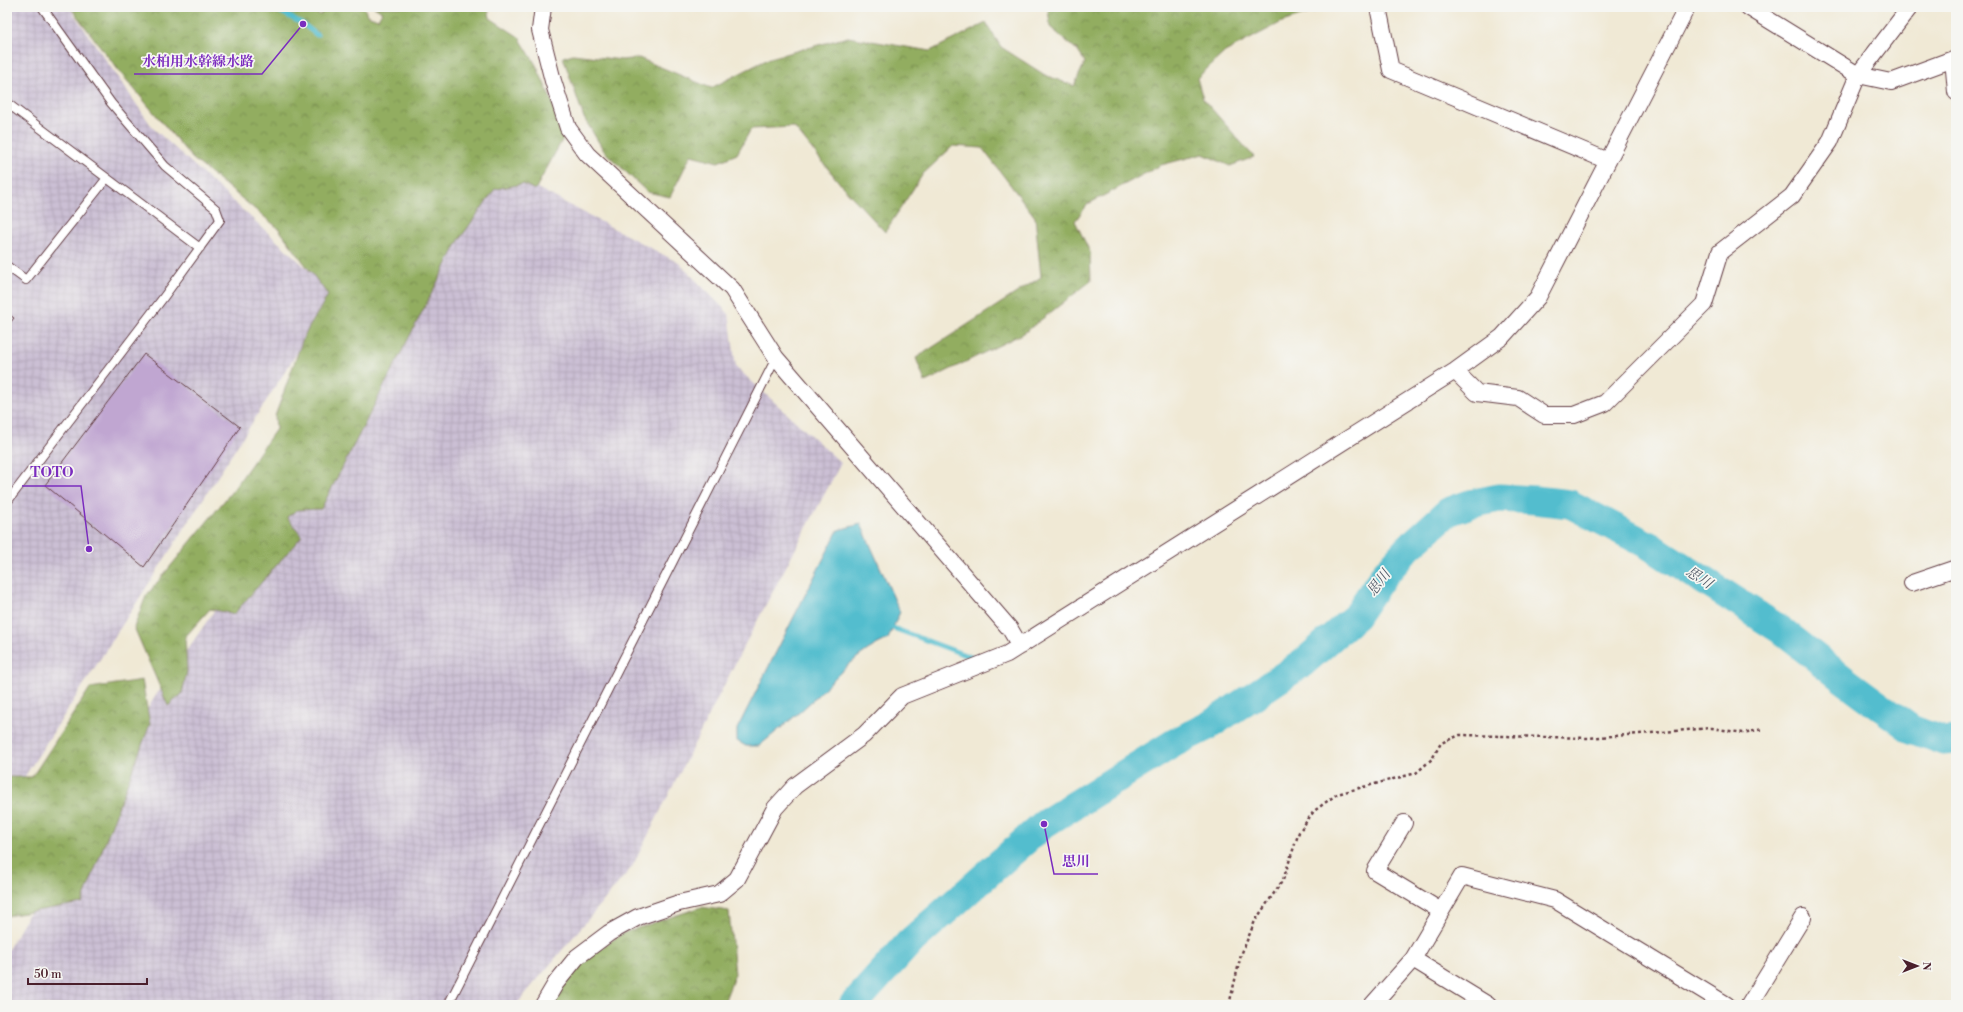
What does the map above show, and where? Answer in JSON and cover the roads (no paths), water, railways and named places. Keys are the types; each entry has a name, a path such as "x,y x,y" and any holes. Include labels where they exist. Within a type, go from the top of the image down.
{"street":[{"path":"543,7 540,30 553,81 568,128 587,154 732,289 776,358 1010,629 1020,646"},
{"path":"1378,7 1391,70 1608,161"},
{"path":"543,1005 556,983 577,957 609,933 638,917 679,903 719,894 737,879 775,808 795,786 864,735 902,696 1007,654 1455,371 1502,337 1538,297 1687,7"},
{"path":"1748,7 1858,75 1891,82 1955,59 1956,92"},
{"path":"1455,371 1478,393 1518,398 1544,415 1574,415 1605,403 1704,304 1720,252 1792,196 1830,142 1858,75 1910,7"},
{"path":"1912,583 1956,568"},
{"path":"1404,823 1375,871 1441,911"},
{"path":"1372,1005 1413,959 1462,876 1555,900 1727,1005"},
{"path":"1749,1005 1803,916"},
{"path":"1413,959 1488,1005"}],"lane":[{"path":"8,500 220,220 216,209 165,166 111,103 42,7"},
{"path":"7,103 200,248"},
{"path":"7,266 26,280 107,178"},
{"path":"448,1005 776,358"}],"water":[{"path":"861,524 900,612 888,639 867,650 858,657 803,709 759,746 746,746 737,741 737,729 838,530"}],"waterway":[{"path":"272,7 303,24 317,35"},
{"name":"思川","path":"853,1005 909,943 1044,824 1174,743 1208,726 1303,663 1356,616 1383,576 1408,548 1448,512 1470,504 1499,498 1570,504 1650,546 1781,630 1843,679 1911,729 1943,741 1956,740"},
{"path":"893,628 976,659"}],"place":[{"name":"水柏用水幹線水路","path":"303,24"},
{"name":"TOTO","path":"89,549"},
{"name":"思川","path":"1044,824"}]}
